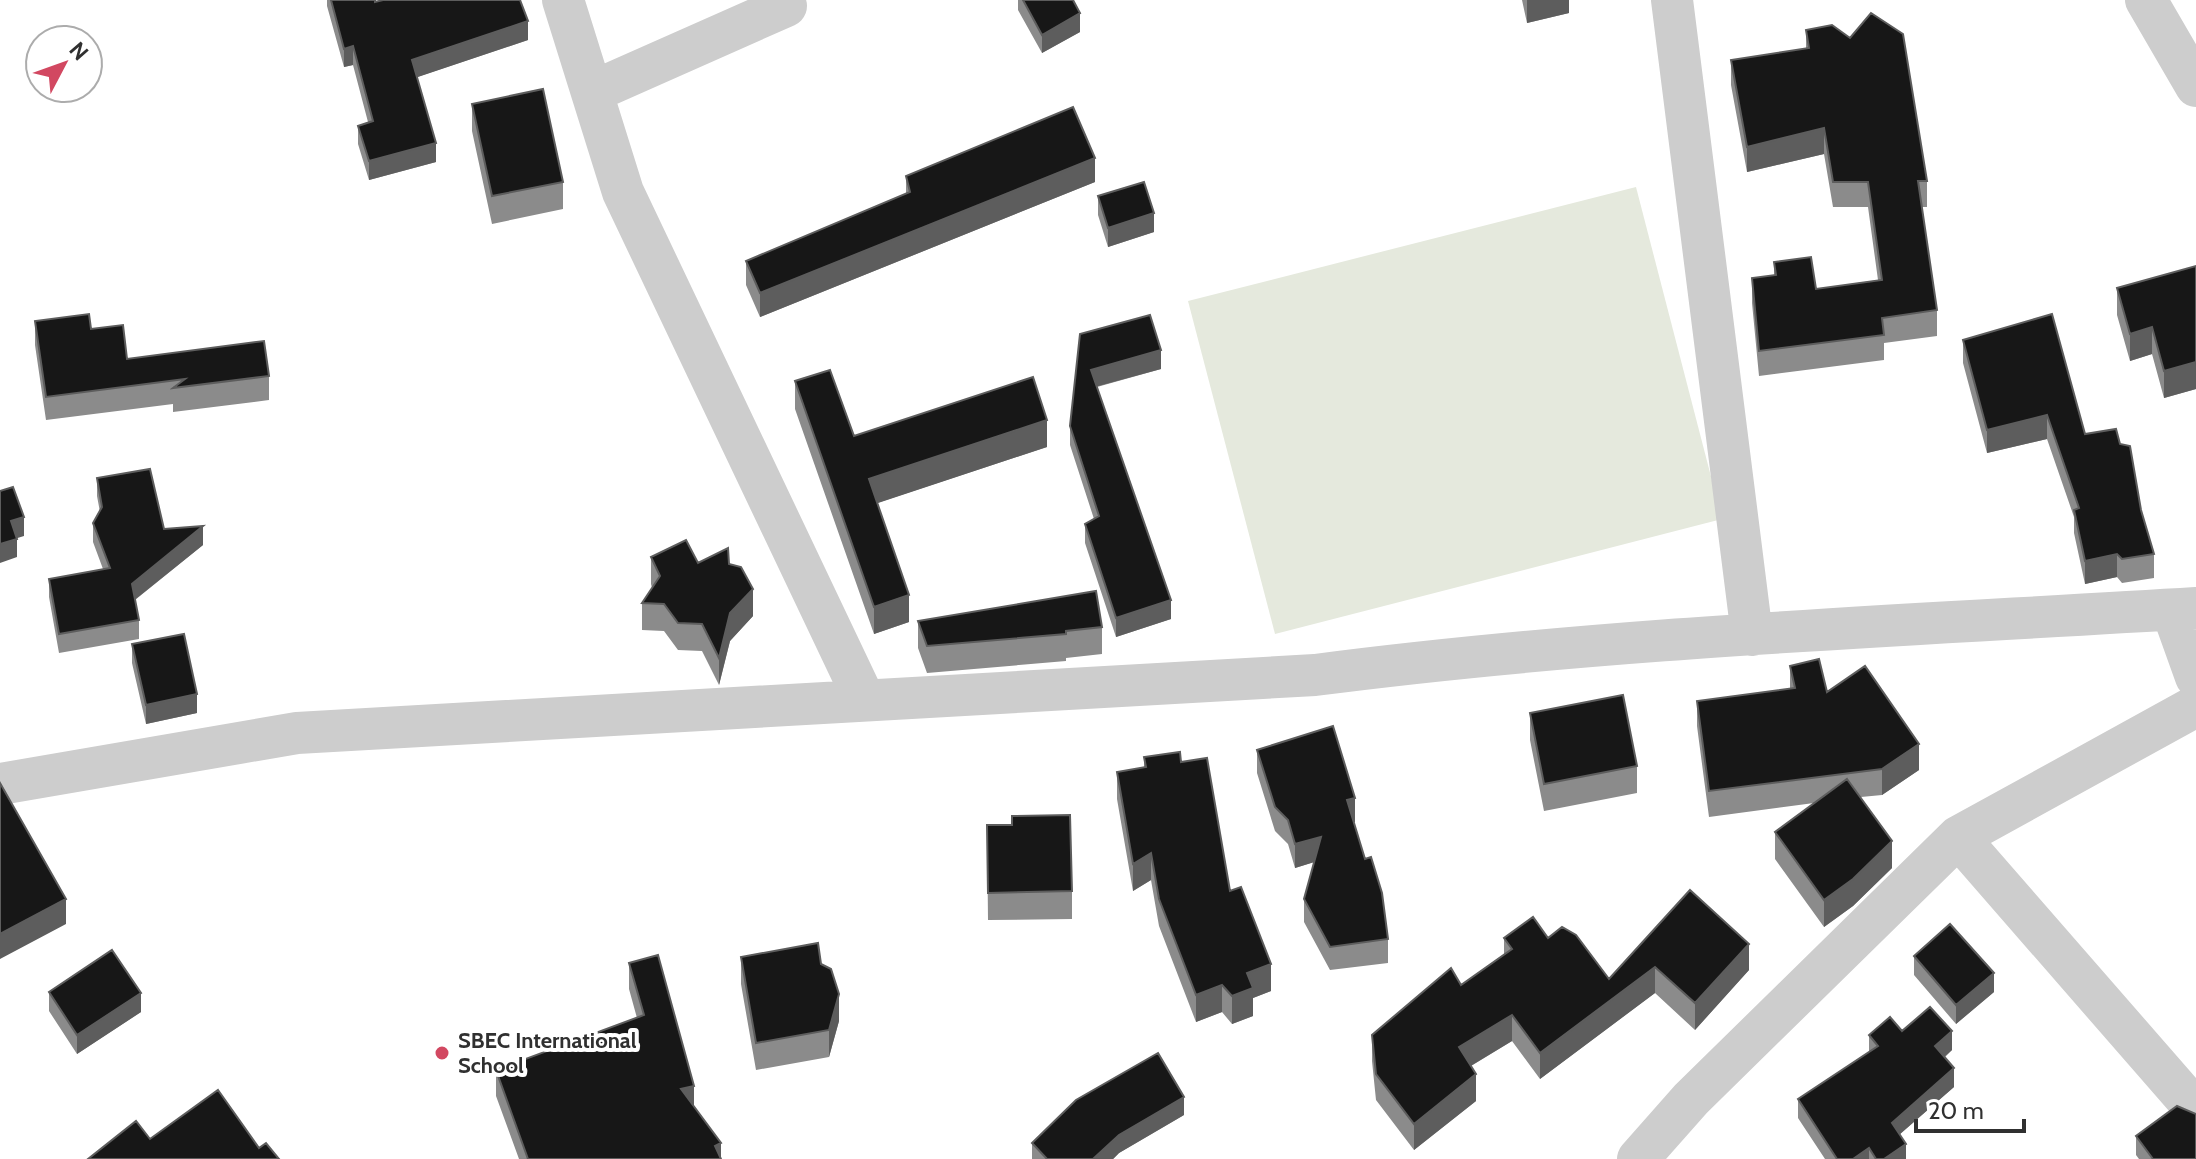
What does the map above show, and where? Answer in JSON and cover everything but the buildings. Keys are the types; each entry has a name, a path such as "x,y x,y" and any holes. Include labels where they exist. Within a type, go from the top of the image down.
{"street":[{"path":"563,0 623,192 864,699"},
{"path":"1672,0 1752,635"},
{"path":"2146,0 2196,86"},
{"path":"592,92 786,6"},
{"path":"0,784 297,733 1315,675 1397,664 1752,635 2184,609 2196,677"},
{"path":"1638,1159 1691,1099 1958,837 2196,706"},
{"path":"1958,837 2196,1110"}],"shaded area":[{"path":"1636,187 1722,519 1275,634 1188,301"}],"place":[{"name":"SBEC International School","path":"442,1053"}]}
